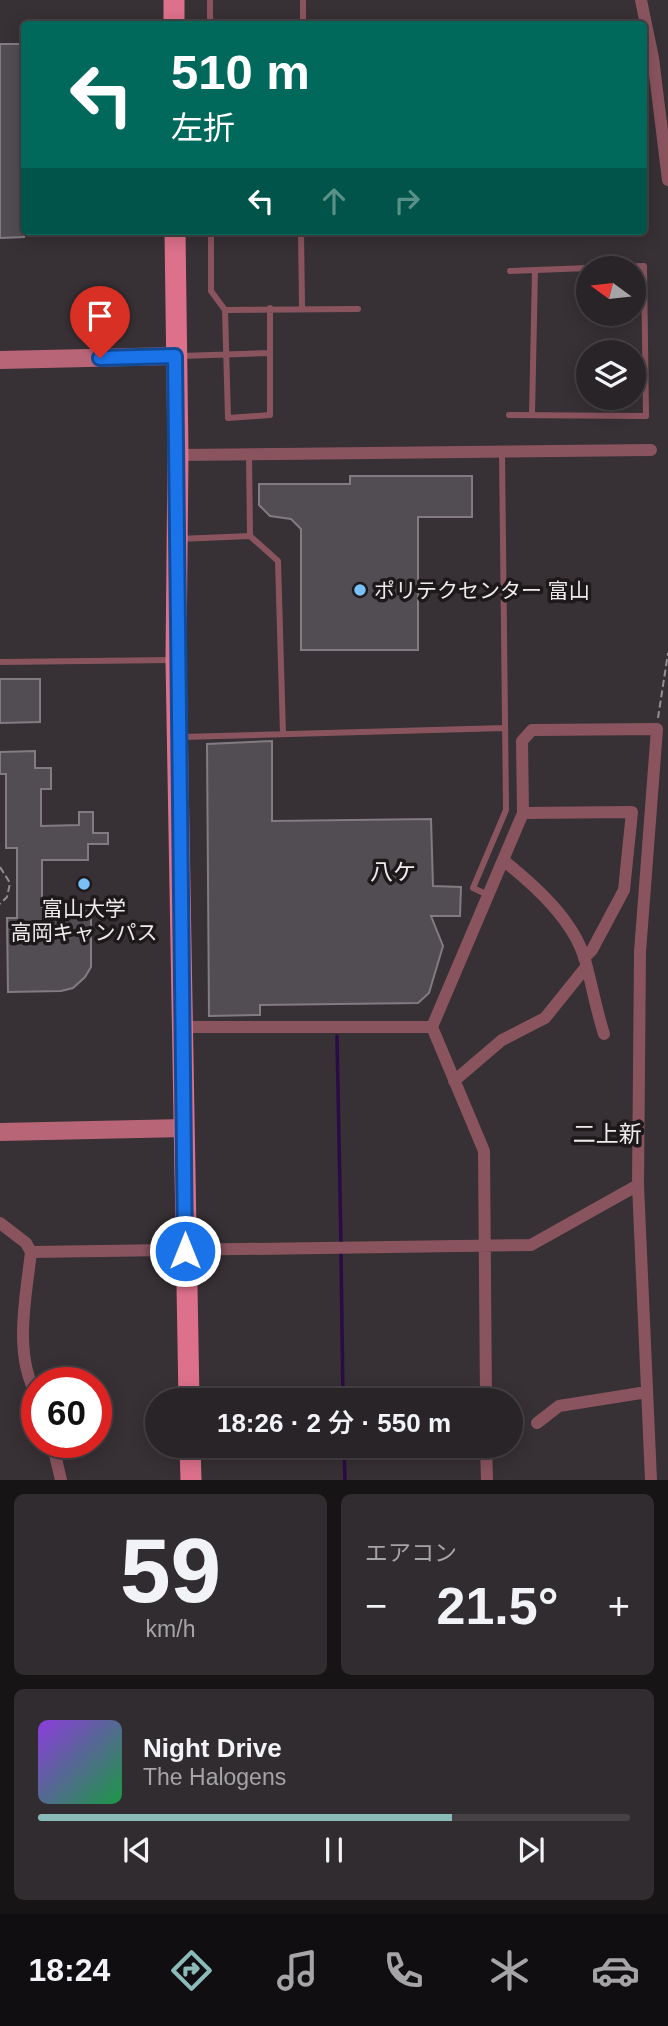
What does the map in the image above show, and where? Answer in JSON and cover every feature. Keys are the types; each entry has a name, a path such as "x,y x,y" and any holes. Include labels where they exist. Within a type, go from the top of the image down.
{"main road":[{"path":"174,0 174,21"},
{"path":"175,235 178,455 176,660 189,1388"},
{"path":"190,1458 191,1480"}],"street":[{"path":"641,0 645,21"},
{"path":"647,29 668,180"},
{"path":"0,360 175,356"},
{"path":"178,455 651,450"},
{"path":"486,1388 484,1151 432,1027 523,813 522,741 526,734 532,730 657,729 640,952 638,1185 651,1480"},
{"path":"454,1080 502,1040 545,1018 585,963 624,890 632,812 523,813"},
{"path":"503,860 569,925 585,963 604,1034"},
{"path":"183,1027 432,1027"},
{"path":"0,1132 185,1128"},
{"path":"31,1252 531,1245 638,1185"},
{"path":"0,1223 26,1243 31,1252 22,1325 27,1367"},
{"path":"537,1423 559,1406 647,1392"},
{"path":"56,1458 61,1480"},
{"path":"486,1458 486,1480"}],"lane":[{"path":"210,0 210,21"},
{"path":"303,0 303,21"},
{"path":"211,235 211,291 225,310 228,418 270,415 270,309"},
{"path":"302,235 302,307"},
{"path":"510,271 576,269"},
{"path":"533,415 535,270"},
{"path":"225,310 302,307 358,309"},
{"path":"509,415 646,416 645,326"},
{"path":"175,356 270,353"},
{"path":"488,895 473,888 506,810 502,451"},
{"path":"249,454 250,536"},
{"path":"177,539 250,536 278,561 283,734"},
{"path":"0,662 176,660"},
{"path":"178,737 505,728"}],"path":[{"path":"657,729 668,653"},
{"path":"0,867 10,883 7,897 0,904"}],"building":[{"path":"0,44 21,44 21,235 24,237 0,238"},
{"name":"ポリテクセンター 富山","path":"350,476 472,476 472,517 418,517 418,650 301,650 301,529 291,519 270,516 259,505 259,484 350,484"},
{"path":"0,679 40,679 40,722 0,723"},
{"path":"272,741 272,821 431,819 433,886 461,887 460,916 431,916 443,946 429,993 418,1003 260,1005 260,1015 209,1016 207,744"},
{"path":"35,751 35,768 51,768 51,789 41,789 41,826 79,825 79,812 93,812 93,833 108,833 108,844 88,844 88,860 42,860 42,907 91,907 91,967 85,977 73,988 61,991 8,992 7,918 17,918 17,848 6,848 6,774 0,774 0,752"}],"waterway":[{"path":"337,1036 341,1244"},
{"path":"341,1252 343,1388"},
{"path":"344,1458 345,1480"}],"place":[{"name":"ポリテクセンター 富山","path":"360,590"},
{"name":"富山大学 高岡キャンパス","path":"84,884"}],"district":[{"name":"八ケ","path":"393,872"},
{"name":"二上新","path":"607,1134"}],"route":[{"path":"100,358 175,356 178,455 176,660 185,1251"}]}
